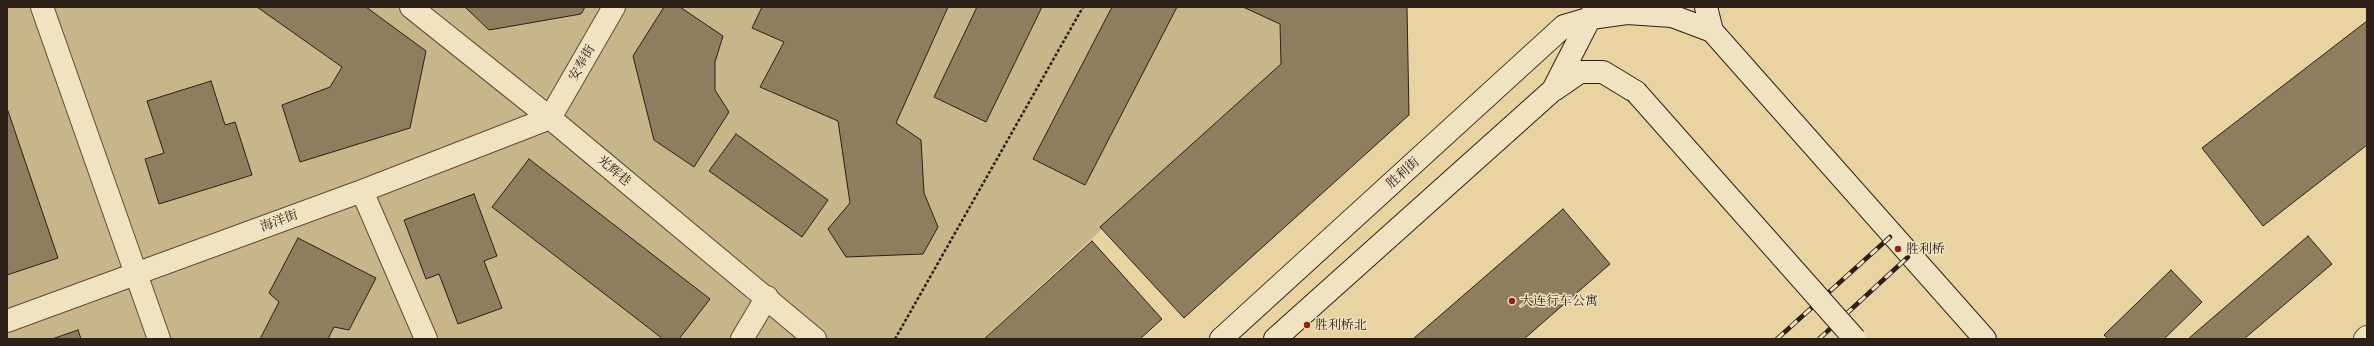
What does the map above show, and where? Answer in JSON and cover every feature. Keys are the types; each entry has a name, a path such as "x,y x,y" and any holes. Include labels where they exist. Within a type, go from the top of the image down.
{"main road":[{"path":"42,7 159,339"},
{"name":"光辉巷","path":"411,7 550,118 767,297 815,339"},
{"name":"安奉街","path":"550,118 614,7"},
{"path":"1706,7 1712,31 1985,339"},
{"path":"1553,90 1593,12"},
{"name":"胜利街","path":"1221,339 1564,26 1593,12 1627,13 1672,16 1712,31"},
{"path":"1276,339 1553,90 1580,72 1603,72 1636,92 1855,339"},
{"name":"海洋街","path":"7,321 362,191 550,118"},
{"path":"362,191 426,339"},
{"path":"742,339 767,297"}],"path":[{"path":"895,339 1083,7"}],"shaded area":[{"path":"7,7 411,7 550,118 556,106 426,7 1245,7 1280,24 1281,64 983,339 7,339"}],"building":[{"path":"257,7 366,7 426,51 410,128 300,162 282,105 330,87 342,67"},
{"path":"465,7 585,7 581,14 489,30"},
{"path":"664,7 680,7 723,36 715,62 715,90 729,112 694,167 654,140 633,56"},
{"path":"762,7 948,7 896,123 921,140 924,193 938,227 923,254 846,257 828,229 850,203 838,121 760,87 784,42 752,28"},
{"path":"977,7 1042,7 986,122 934,97"},
{"path":"1112,7 1177,7 1085,185 1033,159"},
{"path":"1243,7 1407,7 1409,115 1184,318 1100,227 1281,64 1280,24"},
{"path":"2367,21 2367,145 2263,226 2202,148"},
{"path":"211,81 225,125 235,122 252,175 159,204 145,159 164,153 147,101"},
{"path":"7,108 58,258 7,275"},
{"path":"736,134 828,200 802,237 709,171"},
{"path":"529,159 710,299 679,339 663,339 492,207"},
{"path":"474,194 497,256 484,261 502,308 458,324 439,274 426,279 404,220"},
{"name":"大连行车公寓","path":"1563,209 1610,264 1524,339 1413,339"},
{"path":"2308,236 2332,264 2244,339 2188,339"},
{"path":"298,238 376,278 349,330 334,327 328,339 260,339 279,302 269,293"},
{"path":"1092,241 1162,319 1140,339 984,339"},
{"path":"2171,270 2202,302 2164,339 2108,339 2104,335"},
{"path":"78,330 81,339 52,339"}],"railway":[{"path":"1777,339 1890,237"},
{"path":"1819,339 1908,257"}],"place":[{"name":"胜利桥","path":"1898,249"},
{"name":"大连行车公寓","path":"1512,301"},
{"name":"胜利桥北","path":"1307,325"}]}
